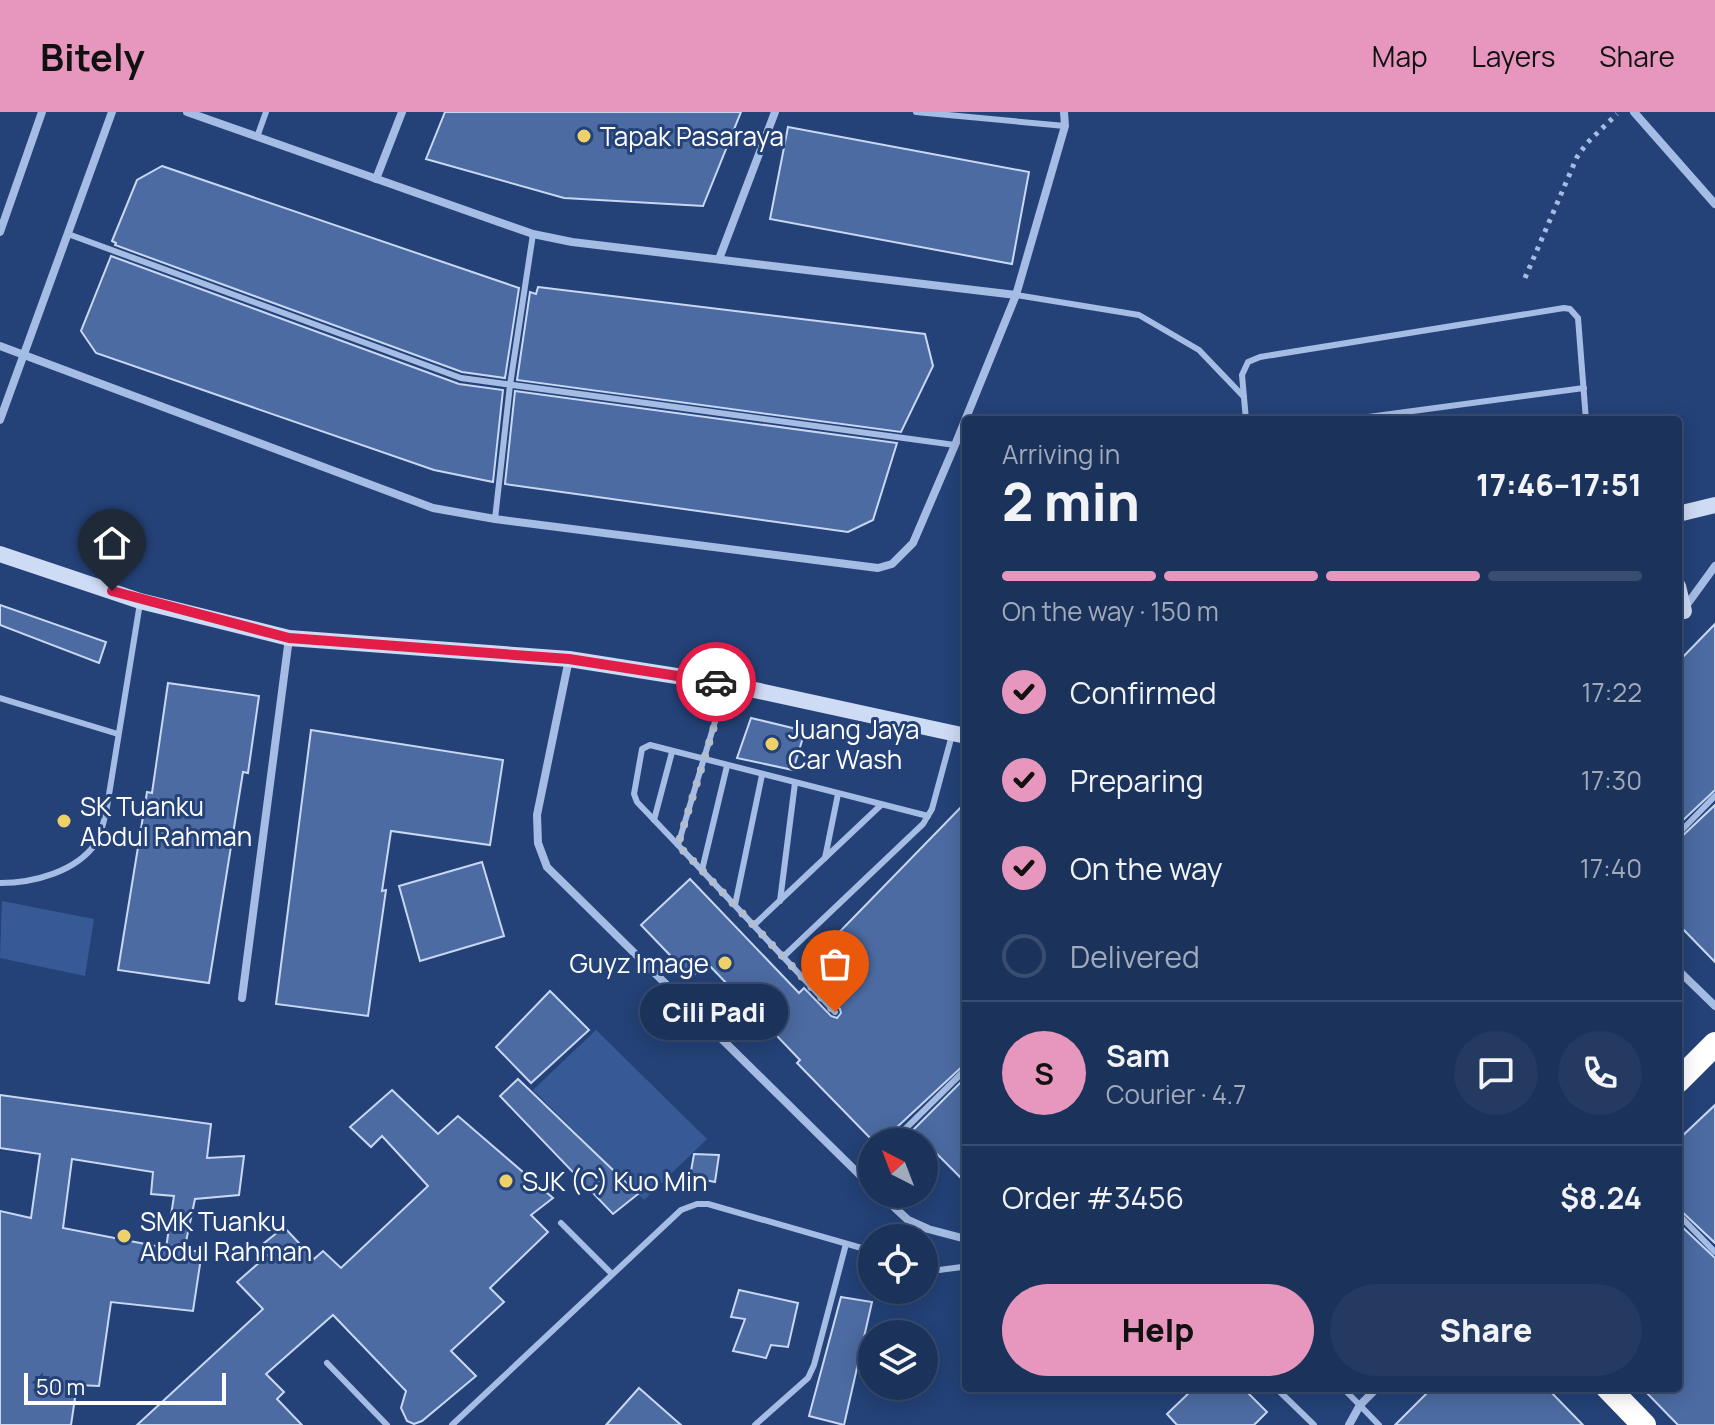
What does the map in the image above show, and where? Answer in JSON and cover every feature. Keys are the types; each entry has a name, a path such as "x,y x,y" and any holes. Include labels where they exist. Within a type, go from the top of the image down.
{"highway":[{"path":"1695,1069 1715,1044"},
{"path":"1612,1392 1644,1425"}],"street":[{"path":"0,232 42,112"},
{"path":"0,420 112,112"},
{"path":"187,112 533,234 572,242 1016,295"},
{"path":"376,179 402,112"},
{"path":"719,259 775,112"},
{"path":"967,416 1016,295 1065,126 1064,112"},
{"path":"1634,112 1715,204"},
{"path":"0,346 433,508 495,519 878,568 892,564 913,543 962,428"},
{"path":"1682,513 1715,505"},
{"path":"0,554 140,601 289,638 569,659 727,684 959,735"},
{"path":"1682,613 1715,566"},
{"path":"242,998 289,638"},
{"path":"569,659 537,815 538,843 547,867 858,1174"},
{"path":"1682,974 1715,1006"},
{"path":"895,1208 908,1220 928,1229 962,1238"},
{"path":"1349,1425 1360,1405 1373,1392"}],"lane":[{"path":"257,137 266,112"},
{"path":"916,112 1065,126"},
{"path":"68,234 461,378 955,445"},
{"path":"495,519 510,385 533,234"},
{"path":"1016,295 1139,315 1199,350 1244,397"},
{"path":"1246,416 1242,375 1248,362 1260,357 1564,308 1570,309 1578,318 1586,416"},
{"path":"1376,416 1584,388"},
{"path":"0,883 16,883 56,873 87,853 98,840 106,813 140,601"},
{"path":"678,845 727,684"},
{"path":"0,698 118,734"},
{"path":"783,957 928,816 959,735"},
{"path":"835,1012 637,802 634,794 642,749 650,745 928,816"},
{"path":"654,820 672,752"},
{"path":"702,870 727,766"},
{"path":"735,905 762,775"},
{"path":"780,901 795,783"},
{"path":"825,858 838,794"},
{"path":"1682,830 1715,796"},
{"path":"754,925 881,805"},
{"path":"906,1128 962,1073"},
{"path":"452,1425 671,1217 697,1204 708,1204 858,1247"},
{"path":"1682,1218 1715,1252"},
{"path":"561,1223 612,1274"},
{"path":"755,1425 808,1378 846,1244"},
{"path":"938,1270 962,1267"},
{"path":"327,1363 387,1425"},
{"path":"1280,1392 1314,1425"},
{"path":"1347,1392 1379,1425"}],"path":[{"path":"1525,278 1577,157 1619,112"}],"shaded area":[{"path":"2,901 94,919 85,976 0,958"},
{"path":"596,1030 707,1139 644,1200 533,1090"}],"building":[{"name":"Tapak Pasaraya","path":"445,112 741,112 703,206 564,198 426,159"},
{"path":"788,127 1029,172 1012,264 770,219"},
{"path":"162,166 519,288 505,378 462,372 115,245 112,241 137,180"},
{"path":"111,256 459,384 503,390 493,482 434,470 96,353 81,331"},
{"path":"538,287 925,334 933,366 901,432 517,380 530,292 536,294"},
{"path":"515,391 897,443 873,520 848,532 505,484"},
{"path":"0,605 106,642 99,663 0,625"},
{"path":"1715,624 1715,790 1682,821 1682,658"},
{"path":"168,683 259,696 248,773 243,772 209,983 118,970 147,792 152,793"},
{"name":"Juang Jaya Car Wash","path":"751,718 805,731 793,770 737,758"},
{"path":"311,730 503,760 490,845 391,831 368,1016 276,1004"},
{"path":"1715,805 1715,962 1682,928 1682,836"},
{"path":"962,806 962,1067 896,1128 860,1128 707,963 691,977 641,925 690,879 799,993 804,988 831,1016 837,1018 840,1009 813,980 829,967 818,954"},
{"path":"482,862 504,936 420,961 399,886"},
{"path":"550,991 589,1030 531,1083 496,1047"},
{"path":"518,1079 638,1194 613,1214 500,1096"},
{"path":"962,1081 962,1179 938,1155 938,1128 915,1128"},
{"path":"392,1090 438,1134 458,1116 553,1198 531,1215 548,1232 490,1288 504,1302 451,1351 476,1376 422,1421 414,1424 407,1421 401,1408 406,1391 333,1315 266,1374 284,1392 277,1399 302,1425 137,1425 263,1309 237,1282 270,1253 263,1244 284,1227 314,1259 323,1251 341,1268 428,1186 382,1136 371,1147 350,1127"},
{"path":"0,1095 211,1124 207,1158 244,1156 239,1195 195,1199 184,1251 202,1251 193,1311 111,1302 99,1386 77,1385 71,1425 0,1425 0,1211 31,1218 40,1154 0,1148","holes":["72,1159 153,1172 151,1194 174,1196 166,1248 63,1228"]},
{"path":"1715,1105 1715,1243 1682,1212 1682,1136"},
{"path":"694,1154 719,1155 715,1182 690,1177"},
{"path":"1682,1227 1715,1258 1715,1425 1678,1425 1646,1392 1682,1392"},
{"path":"739,1290 798,1303 788,1347 771,1345 766,1358 733,1351 745,1319 731,1317"},
{"path":"841,1297 858,1300 858,1304 872,1304 868,1320 858,1320 858,1364 844,1425 809,1416"},
{"path":"639,1388 681,1425 606,1425"},
{"path":"1190,1392 1247,1392 1267,1412 1254,1425 1177,1425 1167,1414"},
{"path":"1428,1392 1551,1392 1583,1425 1395,1425"}],"way so far":[{"path":"716,682 727,684 678,845 835,1012"}],"place":[{"name":"Tapak Pasaraya","path":"584,136"},
{"name":"Juang Jaya Car Wash","path":"772,744"},
{"name":"SK Tuanku Abdul Rahman","path":"64,821"},
{"name":"Guyz Image","path":"725,963"},
{"name":"Cili Padi","path":"835,1012"},
{"name":"SJK (C) Kuo Min","path":"506,1181"},
{"name":"SMK Tuanku Abdul Rahman","path":"124,1236"}],"route":[{"path":"112,591 140,601 289,638 569,659 716,682"}]}
